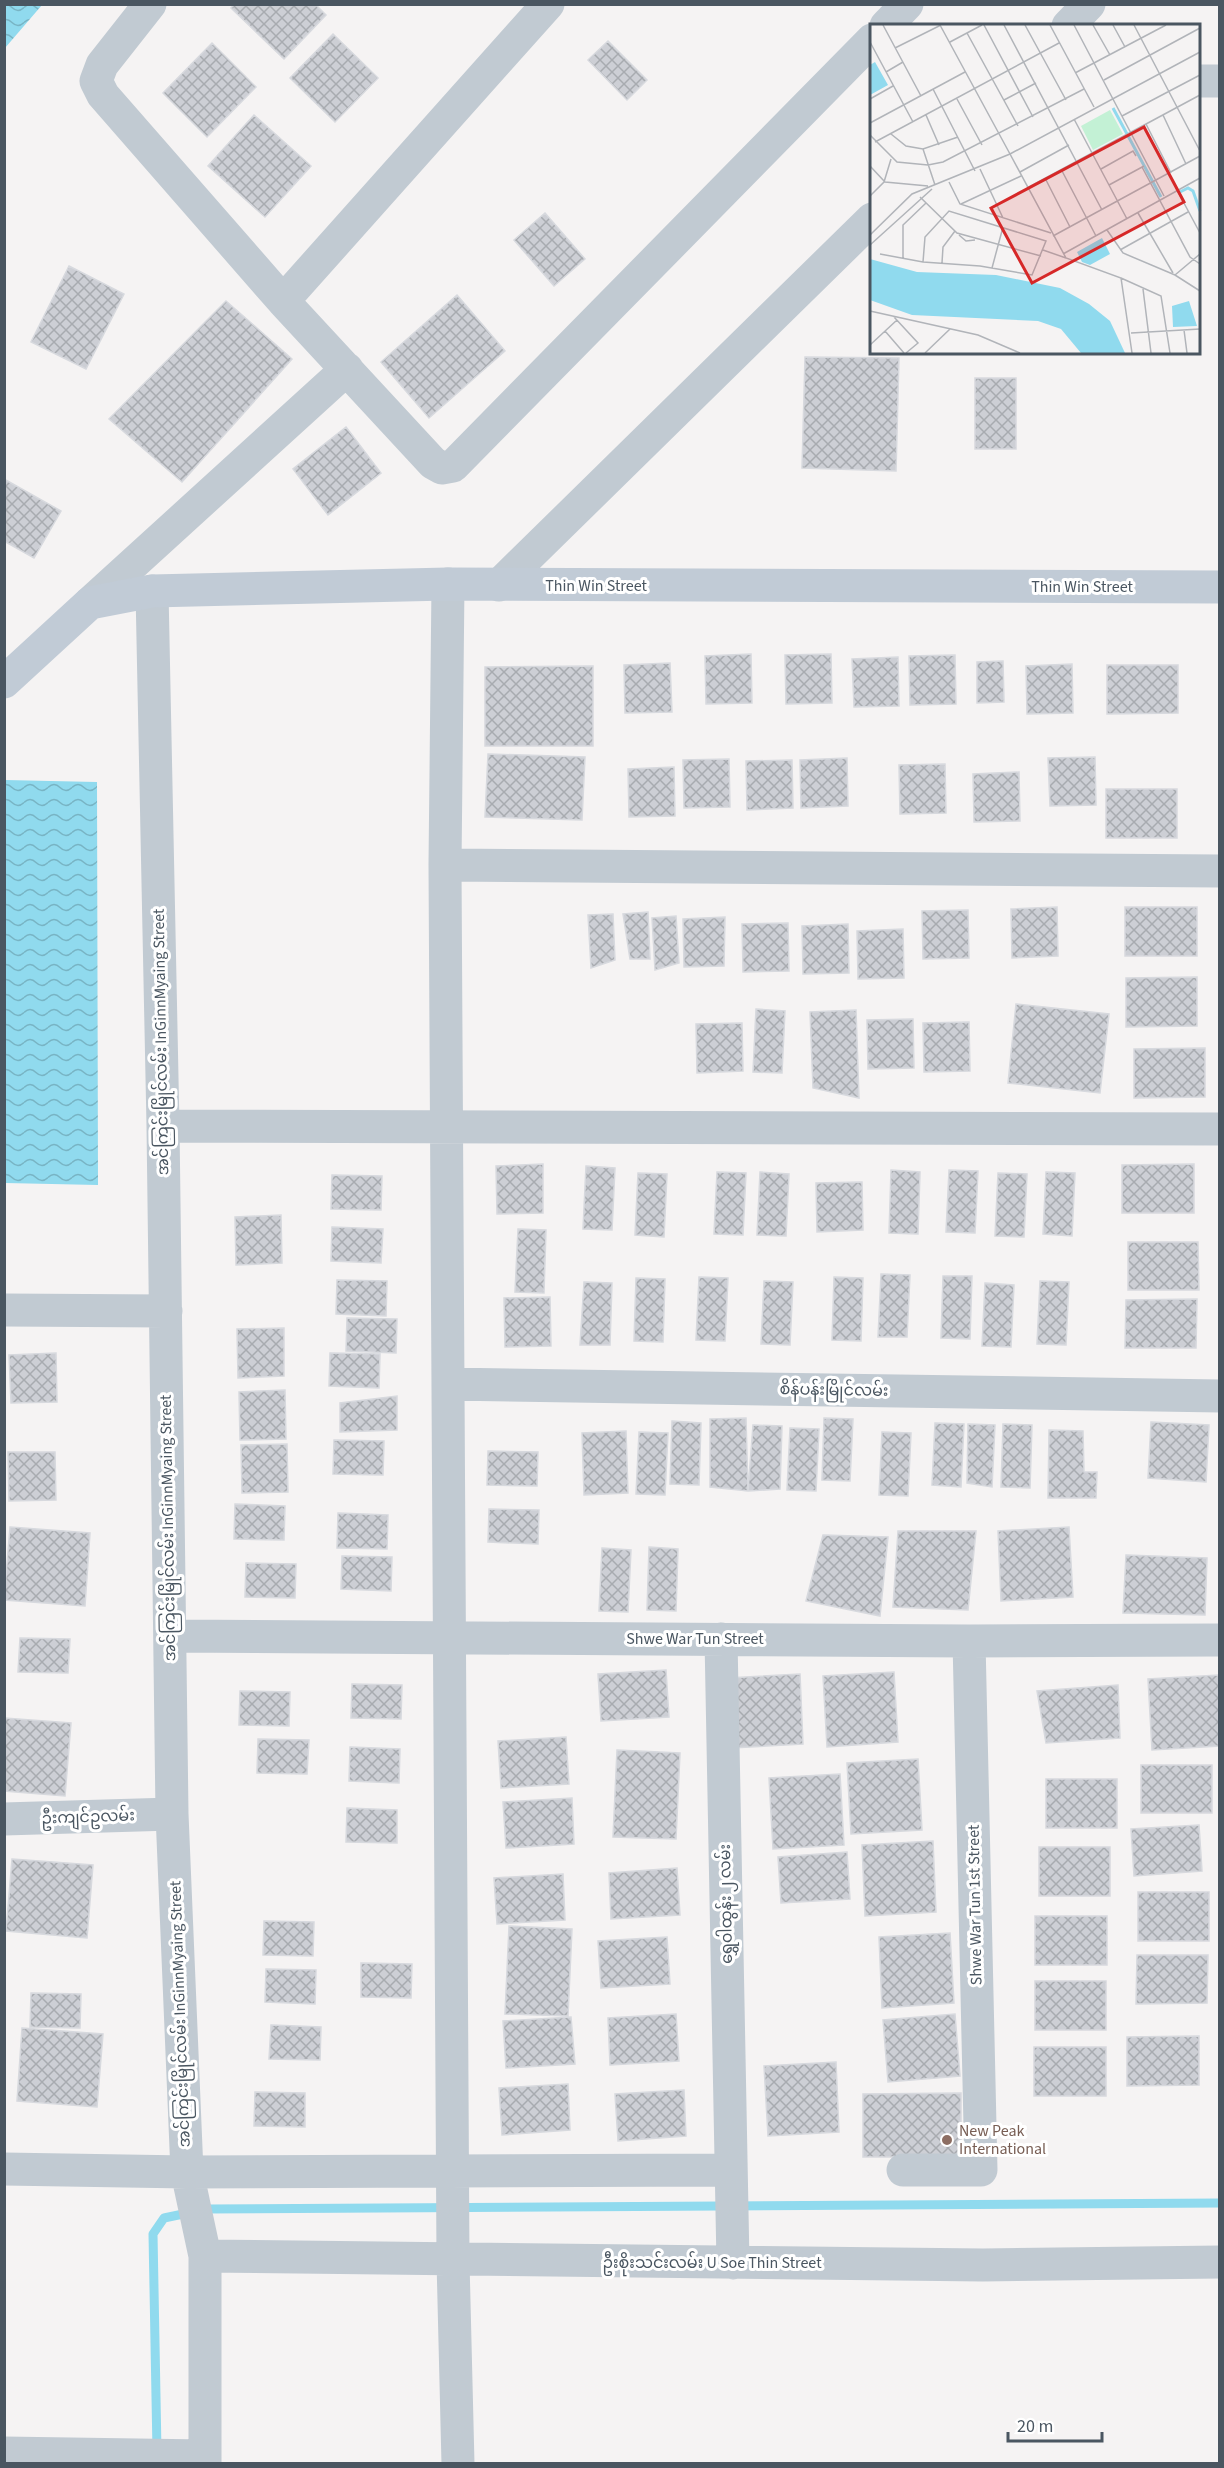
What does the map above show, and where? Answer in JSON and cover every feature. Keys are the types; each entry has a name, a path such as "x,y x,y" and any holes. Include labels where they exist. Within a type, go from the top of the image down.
{"main road":[{"name":"Thin Win Street","path":"90,603 152,591 448,584 1220,587"},
{"path":"4,682 90,603"}],"street":[{"path":"150,4 102,65 96,81 103,95 283,301 433,463 442,468 453,466 870,42"},
{"path":"283,301 548,4"},
{"path":"1070,24 1089,4"},
{"path":"1200,81 1220,81"},
{"path":"499,585 870,221"},
{"path":"90,603 347,369"},
{"path":"448,584 445,866 453,2260 458,2463"},
{"name":"အင်ကြင်းမြိုင်လမ်း InGinnMyaing Street","path":"152,591 164,1126 172,1814 187,2172 206,2256 205,2460"},
{"path":"445,866 1220,871"},
{"path":"164,1126 1220,1129"},
{"path":"4,1310 166,1311"},
{"name":"စိန်ပန်းမြိုင်လမ်း","path":"448,1384 1220,1396"},
{"name":"Shwe War Tun Street","path":"170,1636 969,1641 1220,1640"},
{"name":"ရွှေ၀ါထွန်း ၂ လမ်း","path":"721,1639 733,2263"},
{"name":"Shwe War Tun 1st Street","path":"903,2170 981,2170 969,1641"},
{"name":"ဦးကျင်ဥလမ်း","path":"4,1819 172,1814"},
{"path":"4,2169 187,2172 731,2170"},
{"name":"ဦးစိုးသင်းလမ်း U Soe Thin Street","path":"206,2256 983,2265 1220,2262"},
{"path":"4,2453 205,2460"}],"water":[{"path":"4,5 42,5 5,48"},
{"path":"5,780 97,782 98,1185 5,1183"}],"building":[{"path":"235,4 315,4 326,15 284,59 231,8"},
{"path":"333,34 378,78 335,122 290,78"},
{"path":"608,41 647,80 627,100 588,60"},
{"path":"212,43 256,87 207,137 163,93"},
{"path":"254,115 311,166 265,217 208,166"},
{"path":"545,213 585,259 554,286 514,240"},
{"path":"69,266 124,294 86,369 31,342"},
{"path":"457,295 505,351 429,418 381,362"},
{"path":"226,301 292,359 182,482 109,419"},
{"path":"805,357 899,358 896,471 802,468"},
{"path":"975,378 1016,378 1016,449 975,449"},
{"path":"346,427 381,473 328,515 293,469"},
{"path":"4,479 61,511 34,558 4,541"},
{"path":"751,654 752,703 706,704 705,656"},
{"path":"831,654 832,703 786,704 785,655"},
{"path":"955,655 956,704 910,705 909,656"},
{"path":"898,657 899,706 854,707 852,659"},
{"path":"1003,661 1004,702 977,703 977,662"},
{"path":"670,663 672,712 625,713 624,665"},
{"path":"1072,664 1073,713 1027,714 1026,666"},
{"path":"1107,665 1178,665 1178,713 1107,714"},
{"path":"593,666 593,746 485,746 485,667"},
{"path":"488,754 585,757 582,820 485,817"},
{"path":"1095,757 1096,805 1050,806 1048,758"},
{"path":"847,758 848,806 801,808 800,760"},
{"path":"729,759 730,807 684,808 683,760"},
{"path":"792,760 793,808 747,810 746,761"},
{"path":"945,764 946,813 900,814 899,765"},
{"path":"674,767 675,816 629,817 628,769"},
{"path":"1019,772 1020,821 974,822 973,774"},
{"path":"1106,789 1177,789 1177,838 1106,838"},
{"path":"1057,907 1058,956 1012,958 1011,909"},
{"path":"1125,907 1197,907 1197,956 1125,956"},
{"path":"968,910 969,958 923,959 922,911"},
{"path":"648,912 650,959 630,959 623,914"},
{"path":"613,914 615,960 591,968 588,915"},
{"path":"676,916 679,963 655,970 652,918"},
{"path":"725,917 724,966 684,967 683,919"},
{"path":"788,923 789,971 743,972 742,924"},
{"path":"848,924 849,973 803,974 802,926"},
{"path":"903,929 904,978 858,979 857,931"},
{"path":"1197,977 1197,1026 1126,1027 1126,978"},
{"path":"1016,1004 1109,1014 1100,1093 1008,1083"},
{"path":"756,1009 785,1011 782,1073 753,1072"},
{"path":"856,1010 859,1098 813,1088 810,1012"},
{"path":"913,1019 914,1068 868,1069 867,1020"},
{"path":"969,1022 970,1071 924,1072 923,1023"},
{"path":"742,1023 743,1071 697,1073 696,1024"},
{"path":"1205,1048 1205,1097 1134,1098 1134,1049"},
{"path":"543,1164 543,1213 497,1214 496,1166"},
{"path":"1194,1164 1194,1213 1122,1213 1122,1165"},
{"path":"586,1166 615,1168 612,1230 583,1229"},
{"path":"891,1170 920,1172 918,1234 889,1233"},
{"path":"949,1170 978,1171 975,1233 946,1232"},
{"path":"717,1172 746,1173 743,1235 714,1234"},
{"path":"760,1172 789,1174 786,1236 757,1235"},
{"path":"1046,1172 1075,1173 1072,1236 1043,1234"},
{"path":"638,1173 667,1174 664,1237 635,1235"},
{"path":"998,1173 1027,1174 1024,1237 995,1236"},
{"path":"332,1175 382,1176 381,1210 331,1209"},
{"path":"862,1182 863,1230 817,1232 816,1183"},
{"path":"281,1215 282,1263 236,1265 235,1217"},
{"path":"332,1227 383,1229 381,1263 331,1261"},
{"path":"518,1229 546,1230 544,1293 515,1292"},
{"path":"1128,1242 1198,1242 1199,1290 1128,1290"},
{"path":"881,1274 910,1275 907,1337 878,1337"},
{"path":"943,1276 972,1276 970,1339 941,1338"},
{"path":"699,1277 728,1278 725,1341 696,1340"},
{"path":"834,1277 863,1278 861,1341 832,1340"},
{"path":"636,1278 665,1279 663,1342 634,1341"},
{"path":"337,1280 387,1281 386,1316 336,1314"},
{"path":"764,1281 793,1282 790,1345 761,1344"},
{"path":"1040,1281 1069,1282 1066,1345 1037,1344"},
{"path":"584,1282 612,1283 610,1345 580,1345"},
{"path":"985,1283 1014,1285 1011,1347 982,1346"},
{"path":"550,1297 551,1346 505,1347 504,1298"},
{"path":"1197,1299 1196,1348 1125,1348 1126,1300"},
{"path":"347,1318 397,1319 396,1353 346,1351"},
{"path":"284,1328 284,1376 238,1378 237,1329"},
{"path":"56,1353 57,1402 11,1403 9,1355"},
{"path":"330,1353 380,1354 379,1388 329,1386"},
{"path":"285,1390 286,1439 240,1440 239,1392"},
{"path":"397,1396 397,1430 340,1432 340,1403"},
{"path":"746,1418 748,1491 710,1487 710,1419"},
{"path":"824,1418 853,1419 850,1481 822,1480"},
{"path":"672,1421 701,1423 699,1485 670,1484"},
{"path":"1151,1422 1209,1425 1206,1482 1148,1478"},
{"path":"935,1423 964,1424 961,1487 932,1485"},
{"path":"968,1424 995,1425 992,1487 967,1483"},
{"path":"1003,1424 1032,1425 1030,1488 1001,1487"},
{"path":"753,1425 782,1426 780,1489 748,1491"},
{"path":"790,1428 819,1429 816,1491 787,1490"},
{"path":"1049,1430 1083,1431 1084,1472 1097,1472 1096,1498 1048,1498"},
{"path":"626,1431 628,1493 584,1495 582,1433"},
{"path":"639,1432 668,1433 665,1495 636,1494"},
{"path":"882,1432 911,1433 908,1496 879,1495"},
{"path":"334,1440 384,1441 383,1475 333,1474"},
{"path":"287,1444 288,1492 242,1493 241,1445"},
{"path":"488,1451 538,1452 537,1486 487,1485"},
{"path":"8,1452 55,1452 56,1500 9,1501"},
{"path":"235,1504 285,1506 284,1540 234,1539"},
{"path":"489,1509 539,1510 538,1544 488,1542"},
{"path":"338,1513 388,1515 387,1549 337,1548"},
{"path":"10,1527 90,1533 85,1606 4,1600"},
{"path":"1069,1527 1073,1597 1001,1601 998,1531"},
{"path":"898,1531 976,1531 968,1610 893,1607"},
{"path":"823,1535 888,1537 880,1616 806,1601"},
{"path":"649,1547 678,1549 676,1611 647,1610"},
{"path":"602,1548 631,1550 628,1612 599,1611"},
{"path":"1126,1555 1207,1558 1205,1615 1123,1613"},
{"path":"342,1556 392,1557 391,1591 341,1589"},
{"path":"246,1563 296,1564 295,1598 245,1597"},
{"path":"20,1638 70,1639 68,1673 18,1672"},
{"path":"666,1670 669,1717 601,1721 598,1674"},
{"path":"894,1672 898,1742 827,1747 823,1676"},
{"path":"800,1674 803,1744 732,1748 728,1678"},
{"path":"1219,1675 1220,1746 1152,1750 1148,1679"},
{"path":"352,1684 402,1685 401,1719 351,1718"},
{"path":"1118,1685 1120,1738 1046,1743 1037,1691"},
{"path":"240,1691 290,1692 289,1726 239,1725"},
{"path":"4,1718 71,1723 65,1796 4,1791"},
{"path":"566,1737 569,1784 501,1788 498,1741"},
{"path":"258,1739 309,1740 307,1774 257,1773"},
{"path":"350,1747 400,1749 399,1783 349,1781"},
{"path":"617,1750 680,1753 676,1839 613,1837"},
{"path":"918,1759 922,1830 851,1834 847,1763"},
{"path":"1141,1765 1212,1765 1212,1813 1141,1813"},
{"path":"840,1774 844,1845 773,1849 769,1778"},
{"path":"1046,1779 1117,1779 1117,1828 1046,1828"},
{"path":"572,1798 574,1844 506,1848 503,1802"},
{"path":"347,1808 397,1810 397,1843 346,1842"},
{"path":"1199,1825 1202,1871 1134,1876 1131,1829"},
{"path":"933,1841 936,1912 865,1916 862,1845"},
{"path":"1039,1847 1110,1847 1110,1896 1039,1896"},
{"path":"847,1852 850,1899 781,1903 778,1857"},
{"path":"12,1859 93,1865 87,1938 6,1931"},
{"path":"677,1868 680,1915 611,1919 609,1873"},
{"path":"563,1874 565,1920 497,1924 494,1878"},
{"path":"1138,1892 1209,1892 1209,1941 1138,1941"},
{"path":"1035,1916 1107,1916 1107,1965 1035,1965"},
{"path":"264,1921 314,1922 313,1956 263,1955"},
{"path":"509,1926 572,1929 568,2016 505,2014"},
{"path":"950,1933 954,2003 882,2008 879,1937"},
{"path":"667,1937 670,1984 601,1988 598,1941"},
{"path":"1137,1955 1208,1955 1207,2003 1136,2004"},
{"path":"361,1963 412,1964 411,1998 361,1997"},
{"path":"266,1969 316,1970 315,2004 265,2002"},
{"path":"1035,1981 1106,1981 1106,2030 1035,2030"},
{"path":"31,1993 81,1994 80,2028 30,2027"},
{"path":"676,2014 679,2061 610,2065 608,2018"},
{"path":"955,2014 960,2076 888,2082 883,2020"},
{"path":"571,2017 575,2064 506,2068 503,2021"},
{"path":"271,2025 321,2027 320,2060 269,2059"},
{"path":"22,2028 103,2034 97,2107 17,2101"},
{"path":"1199,2036 1199,2085 1127,2086 1127,2037"},
{"path":"1034,2047 1106,2047 1106,2096 1034,2096"},
{"path":"836,2062 839,2132 768,2136 764,2066"},
{"path":"568,2084 570,2130 502,2135 499,2088"},
{"path":"684,2090 686,2136 618,2141 615,2094"},
{"path":"255,2092 305,2093 305,2127 254,2126"},
{"path":"961,2093 961,2157 863,2157 863,2094"}],"waterway":[{"path":"157,2451 153,2234 164,2218 207,2209 1220,2203"}],"place":[{"name":"New Peak International","path":"947,2140"}]}
